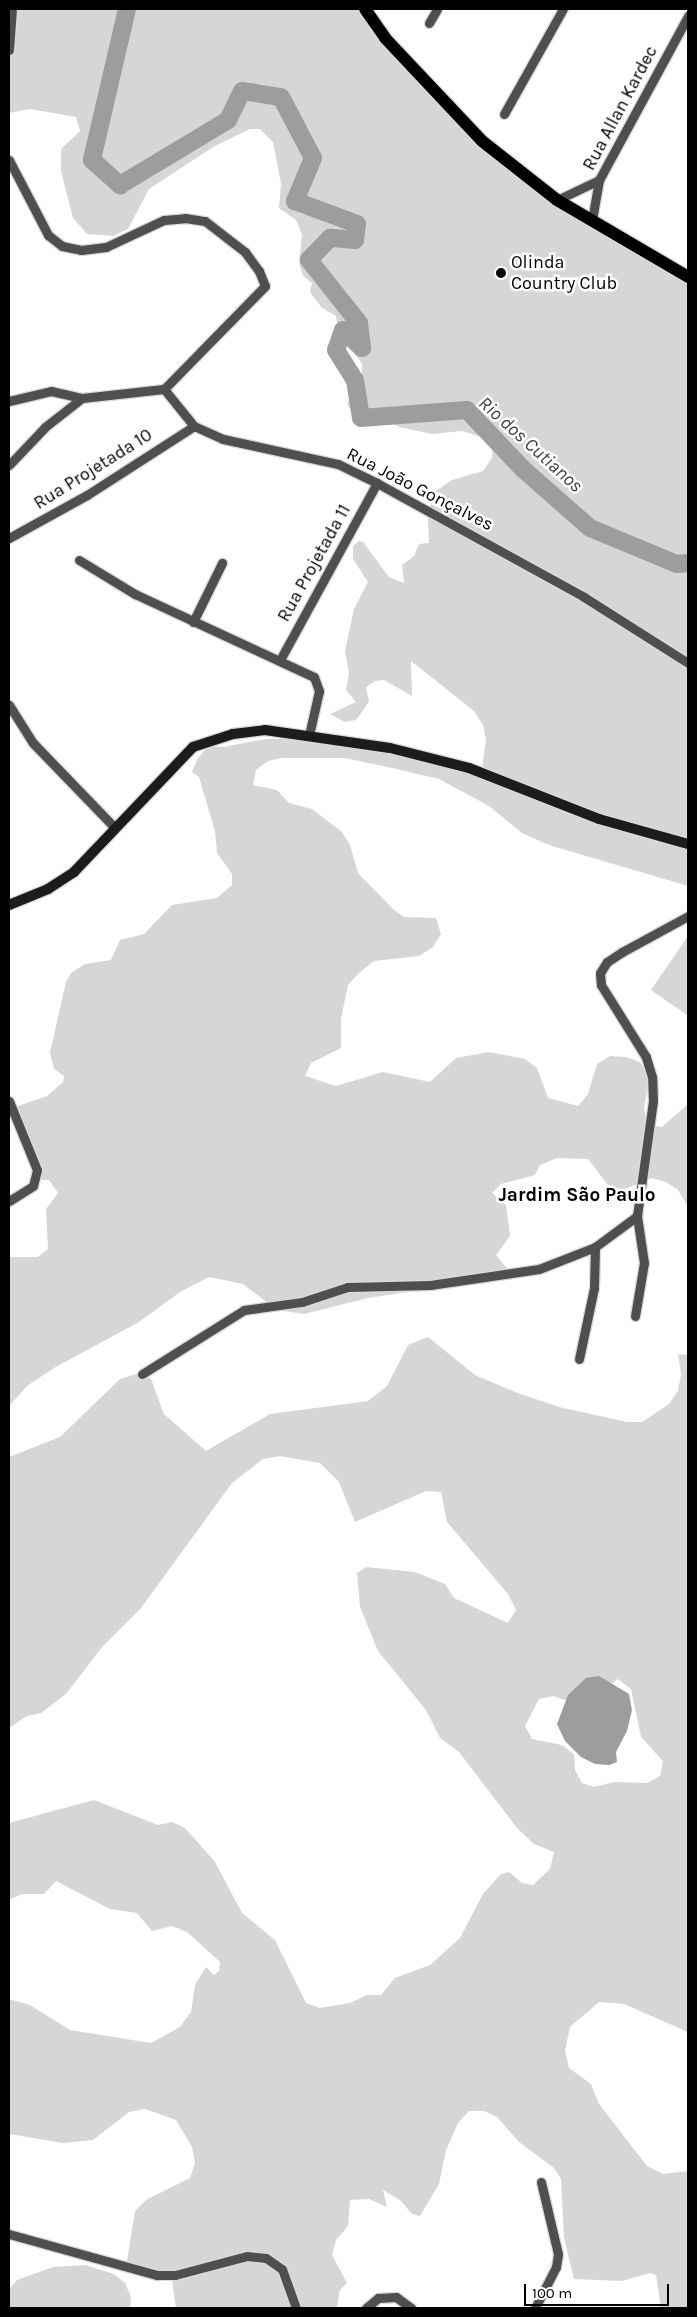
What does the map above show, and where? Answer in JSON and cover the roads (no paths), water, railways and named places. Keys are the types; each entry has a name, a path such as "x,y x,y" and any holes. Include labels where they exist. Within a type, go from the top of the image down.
{"main road":[{"path":"365,9 385,38 482,141 557,200 688,277"},
{"path":"9,904 48,889 74,872 182,756 208,740 265,730 390,748 469,768 599,819 688,844"}],"street":[{"path":"9,50 12,9"},
{"path":"429,23 437,9"},
{"path":"504,114 563,9"},
{"name":"Rua Allan Kardec","path":"592,220 598,180 688,16"},
{"path":"9,160 48,234 62,246 81,250 106,247 164,220 186,218 205,221 244,252 259,271 266,286 164,389 82,398 51,391 9,401"},
{"path":"557,200 598,180"},
{"name":"Rua João Gonçalves","path":"164,389 194,426 223,439 338,464 377,482 584,597 688,663"},
{"path":"9,465 45,427 82,398"},
{"name":"Rua Projetada 10","path":"9,538 87,495 194,426"},
{"name":"Rua Projetada 11","path":"280,660 377,482"},
{"path":"79,560 136,594 192,622 280,660 314,677 319,683 310,735"},
{"path":"192,622 222,563"},
{"path":"9,705 34,743 115,828"},
{"path":"634,1316 644,1263 637,1216 653,1101 652,1076 646,1057 601,985 600,972 607,962 622,952 688,916"},
{"path":"9,1101 37,1170 33,1186 9,1201"},
{"path":"142,1374 244,1310 302,1302 348,1287 430,1285 492,1278 539,1268 595,1247 637,1216"},
{"path":"579,1359 594,1288 595,1247"},
{"path":"535,2308 556,2268 558,2254 541,2182"},
{"path":"9,2234 157,2274 175,2275 247,2256 266,2258 282,2269 296,2308"},
{"path":"366,2308 378,2298 396,2298 411,2308"}],"waterway":[{"name":"Rio dos Cutianos","path":"127,9 92,160 120,185 228,120 242,91 281,97 313,158 295,201 357,224 355,240 330,238 309,260 359,323 362,348 343,330 336,350 355,380 361,418 467,410 523,469 590,528 677,564 688,563"}],"place":[{"name":"Olinda Country Club","path":"501,273"}],"district":[{"name":"Jardim São Paulo","path":"577,1196"}]}
